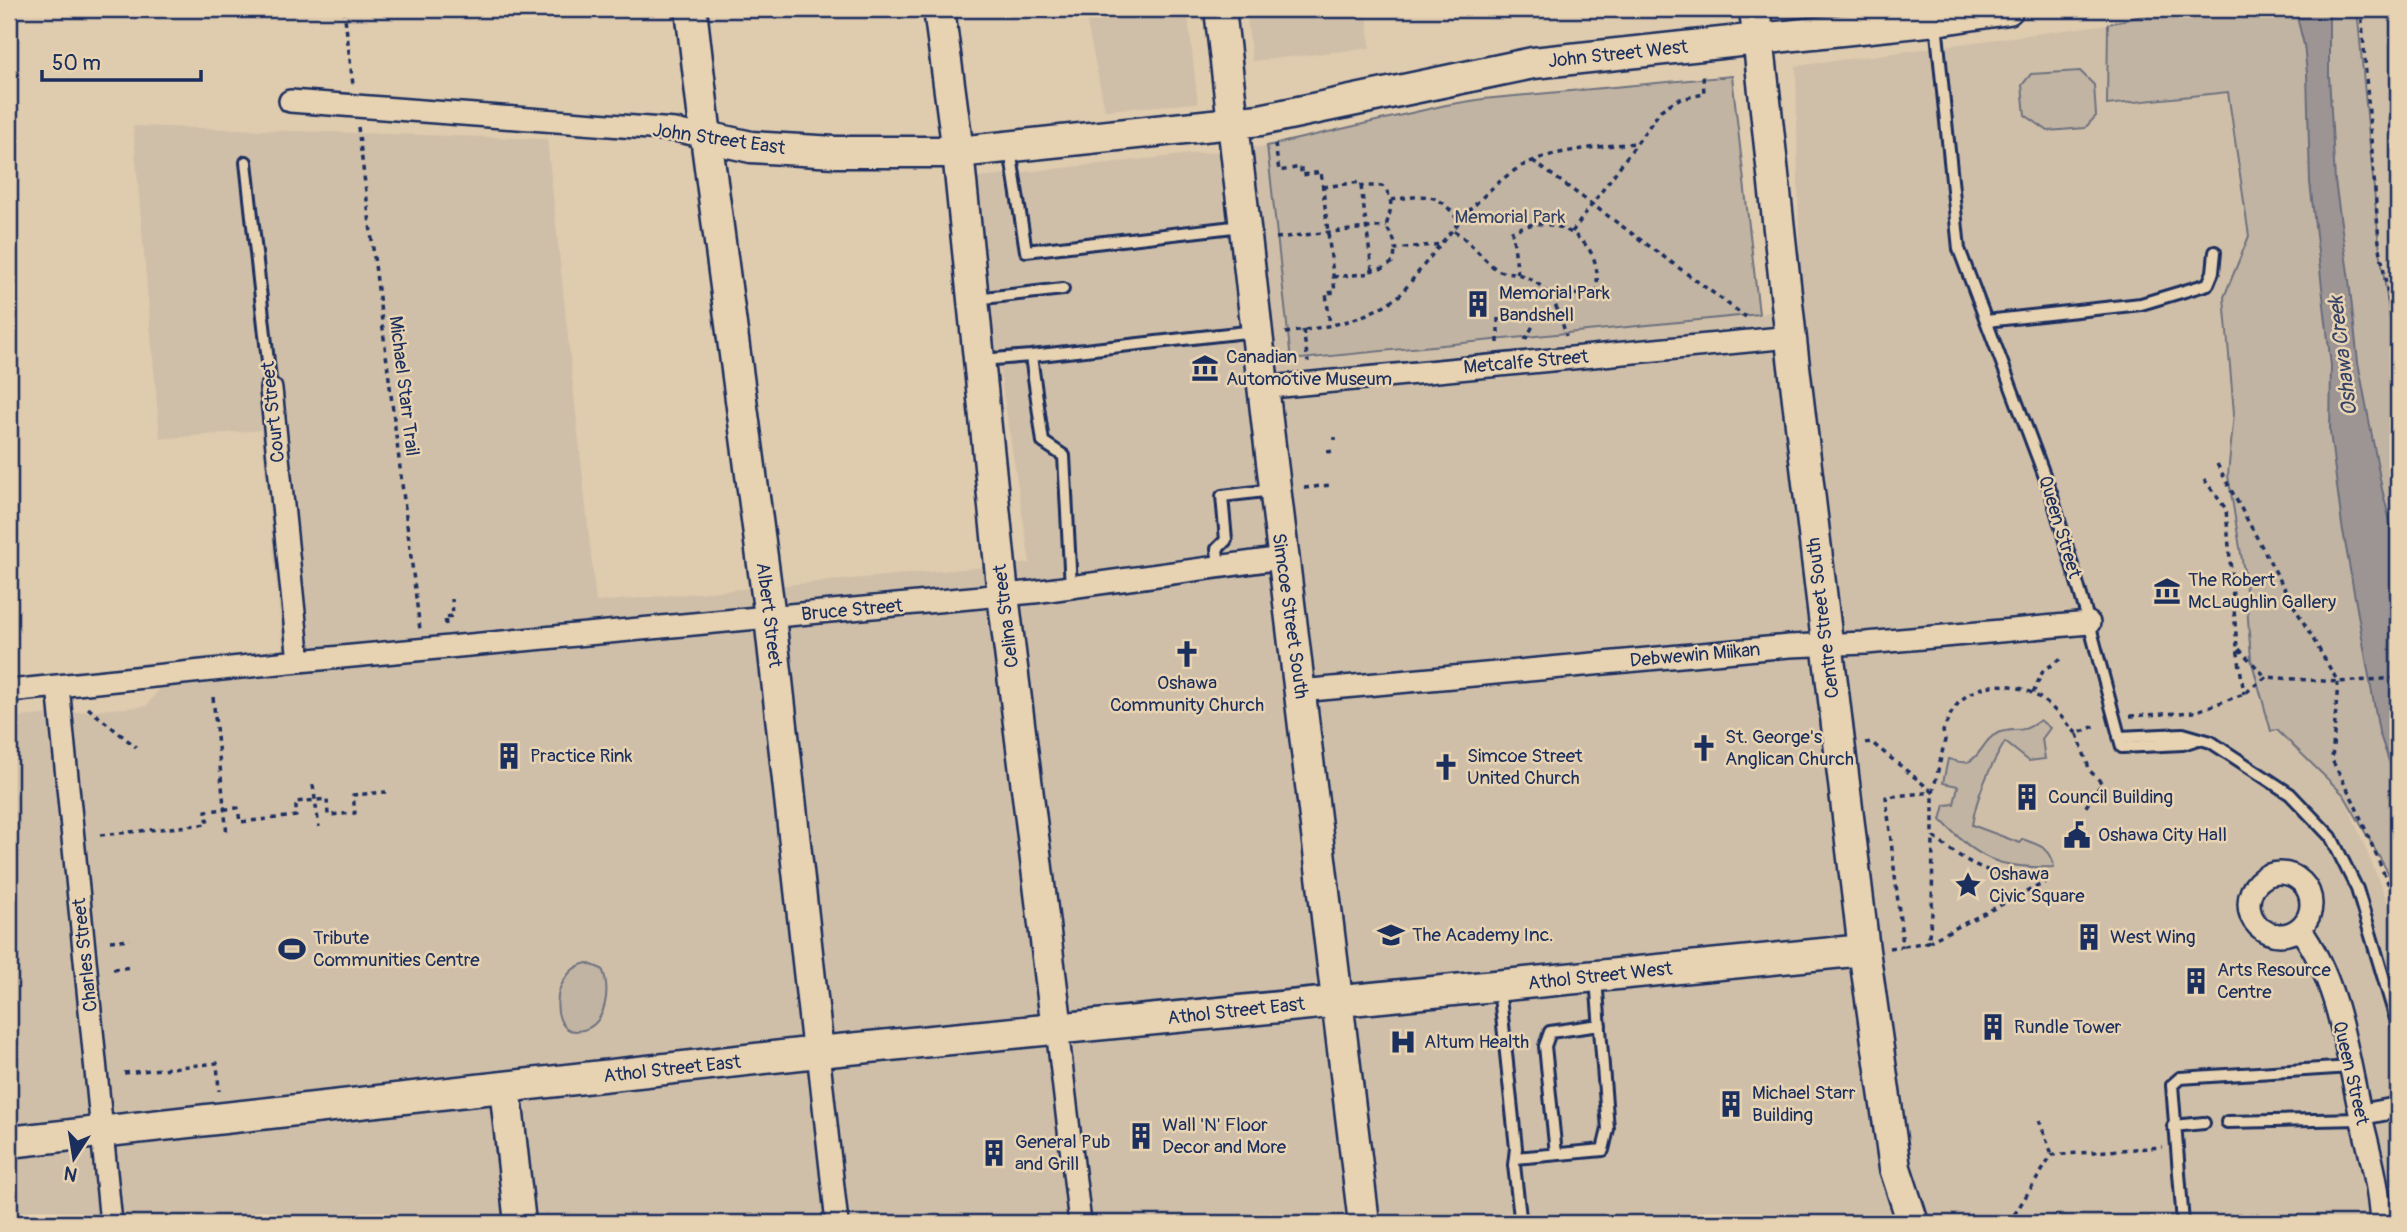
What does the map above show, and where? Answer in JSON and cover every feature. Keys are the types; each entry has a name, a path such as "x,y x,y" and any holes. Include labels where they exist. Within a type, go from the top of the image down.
{"main road":[{"name":"Albert Street","path":"691,9 770,617 818,1052"},
{"name":"Celina Street","path":"939,9 958,152 1003,595 1057,1029"},
{"name":"Simcoe Street South","path":"1220,9 1273,490 1364,1223"},
{"name":"Centre Street South","path":"1755,9 1826,644 1877,949 1895,1168 1913,1223"},
{"name":"John Street West","path":"1232,123 1278,117 1533,63 1936,20 2008,9"},
{"name":"John Street East","path":"706,137 751,146 823,151 958,152 1232,123"},
{"name":"Athol Street West","path":"1337,1003 1877,949"},
{"name":"Athol Street East","path":"9,1142 818,1052 1337,1003"},
{"path":"505,1087 520,1223"}],"street":[{"name":"John Street East","path":"290,101 675,130 706,137"},
{"name":"Metcalfe Street","path":"1261,387 1790,337"},
{"name":"Court Street","path":"271,389 299,661"},
{"name":"Bruce Street","path":"9,691 1003,595 1282,558"},
{"name":"Debwewin Miikan","path":"1300,691 2089,623"},
{"name":"Charles Street","path":"58,686 111,1223"},
{"name":"Queen Street","path":"2300,929 2328,982 2378,1183 2381,1223"},
{"name":"Celina Street","path":"1057,1029 1080,1223"},
{"name":"Albert Street","path":"818,1052 836,1223"}],"lane":[{"name":"Queen Street","path":"1936,20 1959,249 2051,493 2120,742 2183,734 2211,742 2290,794 2331,837 2357,889 2398,1027"},
{"path":"1009,147 1026,251 1244,226"},
{"name":"Court Street","path":"246,162 271,389"},
{"path":"1986,321 2141,304 2208,284 2213,272 2215,252"},
{"path":"972,299 1063,289"},
{"path":"978,361 1255,331"},
{"path":"1031,356 1043,442 1064,456 1071,587"},
{"path":"1219,566 1217,549 1226,540 1222,496 1273,490"},
{"path":"1515,1158 1603,1150 1608,1129 1596,977"},
{"path":"1499,986 1516,1148 1520,1217"},
{"path":"1556,1154 1545,1046 1550,1032 1600,1025"},
{"path":"2183,1223 2172,1085 2180,1078 2351,1067"},
{"path":"2361,1114 2398,1103"},
{"path":"2227,1122 2398,1112"},
{"path":"2174,1126 2204,1123"}],"path":[{"path":"344,9 353,90"},
{"path":"2361,9 2379,242 2398,354"},
{"path":"1572,232 1661,110 1675,100 1704,94 1703,76"},
{"name":"Michael Starr Trail","path":"358,126 422,650"},
{"path":"1285,334 1352,321 1370,314 1400,295 1493,186 1532,160 1583,149 1635,143"},
{"path":"1275,144 1279,171 1301,167 1301,175 1321,172 1335,292 1326,293 1330,325"},
{"path":"1532,160 1746,317"},
{"path":"1323,187 1361,183 1362,186 1382,186 1391,200 1386,226 1394,240 1396,257 1390,265 1372,272 1334,277"},
{"path":"1362,186 1372,270"},
{"path":"1391,200 1424,195 1438,198 1446,203 1460,223"},
{"path":"1518,274 1512,231 1544,223 1572,232 1593,255 1597,268 1597,290 1553,299"},
{"path":"1276,238 1386,226"},
{"path":"1454,231 1474,246 1497,270 1536,281 1553,299 1566,336"},
{"path":"1395,249 1442,244"},
{"path":"1498,316 1498,343"},
{"path":"1525,340 1533,326"},
{"path":"1303,330 1308,362"},
{"path":"1327,452 1333,451"},
{"path":"2217,464 2338,682 2332,760 2353,800 2398,907"},
{"path":"2204,479 2226,509 2237,648 2244,694"},
{"path":"1304,488 1331,485"},
{"path":"446,625 445,617 453,616 452,599"},
{"path":"2237,648 2266,677"},
{"path":"2033,694 2043,671 2063,657"},
{"path":"2077,734 2115,717 2194,712 2244,694 2266,677 2338,682 2398,678"},
{"path":"1928,942 1932,914 1933,792 1945,740 1943,731 1955,707 1976,689 1990,685 2014,687 2033,694 2077,734 2090,771 2102,783 2085,808"},
{"path":"213,696 227,835"},
{"path":"88,708 136,747"},
{"path":"1865,743 1871,742 1933,792"},
{"path":"313,785 318,827"},
{"path":"100,835 208,824 206,811 224,809 238,808 240,822 296,816 296,802 315,800 327,799 328,815 355,813 353,795 386,792"},
{"path":"1903,946 1886,797 1933,792"},
{"path":"2076,832 2080,820"},
{"path":"1877,949 1928,942 2048,881 1998,875 1958,857 1933,836"},
{"path":"110,941 130,939"},
{"path":"113,969 132,967"},
{"path":"124,1073 217,1063 219,1091"},
{"path":"2039,1121 2052,1155"},
{"path":"2052,1155 2175,1146"},
{"path":"2009,1223 2052,1155"}],"shaded area":[{"path":"1084,9 1187,9 1198,103 1105,110"},
{"path":"1246,9 1367,9 1370,48 1252,61"},
{"path":"2357,9 2398,9 2398,375 2387,294"},
{"path":"2108,24 2108,105 2228,92 2249,236 2224,297 2267,721 2344,795 2398,928 2398,1223 9,1223 9,718 146,706 182,659 283,649 261,430 160,439 133,126 547,139 596,602 1030,563 969,178 1267,146 1291,360 1759,314 1800,306 1796,66"}],"green space":[{"path":"2171,9 2357,9 2379,242 2398,375 2398,890 2344,795 2277,730 2271,731 2251,659 2245,578 2228,475 2234,413 2224,297 2249,236 2228,92 2107,105 2108,24"},
{"path":"2080,71 2094,85 2096,116 2085,128 2048,131 2025,115 2022,85 2031,74"},
{"name":"Memorial Park","path":"1732,76 1759,314 1291,360 1267,146 1483,99"},
{"path":"2040,720 2050,728 2042,739 2045,759 2029,761 2005,742 1984,782 1972,825 2020,843 2022,839 2039,845 2051,855 2054,867 2004,864 1979,853 1941,820 1945,805 1954,804 1958,786 1943,783 1948,759 1968,762 1998,733 2028,728"},
{"path":"587,963 602,969 606,985 605,1004 602,1013 591,1026 574,1031 568,1029 560,1018 558,995 570,972"}],"water":[{"name":"Oshawa Creek","path":"2295,9 2329,9 2329,75 2335,181 2358,362 2382,489 2398,554 2398,787 2379,732 2342,525 2330,432 2331,366 2310,182 2307,73 2304,45"}],"place":[{"name":"Memorial Park Bandshell","path":"1478,304"},
{"name":"Canadian Automotive Museum","path":"1205,368"},
{"name":"The Robert McLaughlin Gallery","path":"2167,591"},
{"name":"Oshawa Community Church","path":"1187,654"},
{"name":"St. George's Anglican Church","path":"1704,748"},
{"name":"Practice Rink","path":"509,756"},
{"name":"Simcoe Street United Church","path":"1446,767"},
{"name":"Council Building","path":"2027,797"},
{"name":"Oshawa City Hall","path":"2077,835"},
{"name":"Oshawa Civic Square","path":"1968,885"},
{"name":"The Academy Inc.","path":"1391,935"},
{"name":"West Wing","path":"2089,937"},
{"name":"Tribute Communities Centre","path":"292,949"},
{"name":"Arts Resource Centre","path":"2196,981"},
{"name":"Rundle Tower","path":"1993,1027"},
{"name":"Altum Health","path":"1403,1042"},
{"name":"Michael Starr Building","path":"1731,1104"},
{"name":"Wall 'N' Floor Decor and More","path":"1141,1136"},
{"name":"General Pub and Grill","path":"994,1153"}]}
